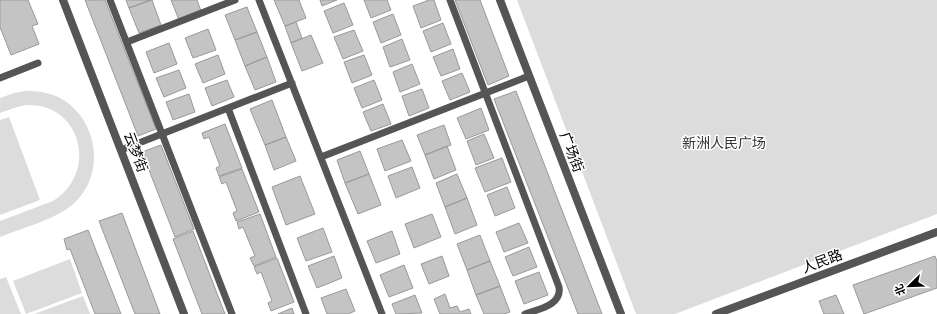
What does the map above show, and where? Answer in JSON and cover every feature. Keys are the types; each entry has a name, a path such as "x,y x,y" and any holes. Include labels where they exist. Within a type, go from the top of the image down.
{"street":[{"name":"云梦街","path":"63,0 184,314"},
{"name":"广场街","path":"500,0 621,314"},
{"name":"人民路","path":"716,314 937,232"}],"lane":[{"path":"110,0 232,314"},
{"path":"127,42 235,0"},
{"path":"259,0 382,314"},
{"path":"450,0 559,286 559,296 553,303 525,314"},
{"path":"0,78 38,63"},
{"path":"321,157 529,76"},
{"path":"121,150 292,84"},
{"path":"228,108 306,314"}],"green space":[{"name":"新洲人民广场","path":"517,0 937,0 937,214 675,314 636,314"},
{"path":"25,91 42,92 58,97 71,105 81,116 88,129 92,143 94,157 92,172 87,185 79,198 72,205 42,221 0,237 0,221 53,201 67,188 76,173 79,157 78,141 71,127 60,115 46,107 27,105 16,107 0,113 0,98"},
{"path":"9,117 40,200 0,215 0,120"},
{"path":"70,259 82,293 26,314 13,281"},
{"path":"6,277 21,314 0,314 0,279"},
{"path":"83,296 90,314 34,314"}],"building":[{"path":"0,0 28,0 38,24 32,26 39,44 11,55 0,27"},
{"path":"85,0 105,0 156,129 138,136"},
{"path":"126,0 151,0 129,8"},
{"path":"152,0 161,25 139,33 129,8"},
{"path":"171,0 197,0 201,11 179,20"},
{"path":"274,0 299,0 306,18 285,26"},
{"path":"320,0 337,0 322,6"},
{"path":"364,0 387,0 391,10 371,18"},
{"path":"429,0 434,0 441,20 421,28 413,6"},
{"path":"455,0 480,0 509,76 488,85"},
{"path":"344,3 353,25 333,33 324,11"},
{"path":"247,7 257,32 235,40 225,15"},
{"path":"393,14 401,35 381,43 373,22"},
{"path":"296,22 302,38 291,43 285,26"},
{"path":"443,23 451,44 431,52 423,31"},
{"path":"208,29 216,50 193,58 185,38"},
{"path":"354,30 363,51 343,59 334,37"},
{"path":"257,32 267,57 245,66 235,40"},
{"path":"311,35 323,63 302,71 291,43"},
{"path":"402,39 410,60 390,67 383,47"},
{"path":"169,43 177,64 154,73 146,52"},
{"path":"453,49 460,69 441,76 433,57"},
{"path":"218,55 225,74 203,83 195,64"},
{"path":"364,55 372,75 352,83 344,62"},
{"path":"267,57 276,82 255,90 245,66"},
{"path":"412,64 420,84 400,92 393,72"},
{"path":"179,70 186,88 164,97 156,78"},
{"path":"462,73 470,92 450,100 442,81"},
{"path":"227,80 234,97 212,106 205,88"},
{"path":"374,80 382,100 362,108 354,88"},
{"path":"422,89 429,108 409,116 402,96"},
{"path":"516,91 602,314 578,314 494,99"},
{"path":"189,94 195,112 173,120 166,102"},
{"path":"272,100 286,137 265,145 250,109"},
{"path":"383,104 391,124 371,131 363,112"},
{"path":"481,108 489,130 466,139 457,118"},
{"path":"225,124 242,168 219,176 216,168 220,166 209,137 204,139 202,133"},
{"path":"444,125 451,145 425,155 417,135"},
{"path":"484,134 494,158 476,165 467,141"},
{"path":"286,137 296,161 274,170 265,145"},
{"path":"402,140 411,161 385,171 377,149"},
{"path":"161,145 194,229 175,237 142,152"},
{"path":"447,146 456,170 434,179 425,155"},
{"path":"360,151 369,174 345,183 337,160"},
{"path":"502,158 511,182 485,192 475,168"},
{"path":"412,167 420,188 396,198 388,176"},
{"path":"242,169 259,212 236,221 233,213 237,211 226,182 222,184 219,177"},
{"path":"369,174 381,205 358,214 345,183"},
{"path":"457,174 467,198 445,207 436,183"},
{"path":"300,176 315,214 286,225 272,187"},
{"path":"507,187 515,208 495,216 487,195"},
{"path":"467,198 477,225 455,234 445,207"},
{"path":"122,213 160,314 135,314 99,221"},
{"path":"260,214 276,257 254,266 250,258 255,256 243,227 239,229 237,222"},
{"path":"432,214 441,237 414,248 405,224"},
{"path":"519,223 528,243 504,252 496,232"},
{"path":"323,228 332,252 306,261 297,238"},
{"path":"88,230 121,314 95,314 70,249 67,250 64,239"},
{"path":"193,231 225,314 202,314 173,239"},
{"path":"392,231 400,254 376,263 367,241"},
{"path":"480,235 490,261 467,270 457,244"},
{"path":"529,247 537,267 513,276 505,257"},
{"path":"334,256 342,278 317,288 308,266"},
{"path":"442,256 449,276 429,284 421,264"},
{"path":"935,256 937,261 937,288 864,314 853,285"},
{"path":"277,258 294,302 271,311 268,303 272,301 261,272 257,274 254,267"},
{"path":"490,261 500,286 476,295 467,270"},
{"path":"404,265 413,288 389,297 380,275"},
{"path":"539,272 548,295 524,304 515,281"},
{"path":"500,286 510,312 504,314 484,314 476,295"},
{"path":"346,289 355,311 348,314 327,314 321,298"},
{"path":"445,294 450,308 457,306 460,312 469,309 471,314 440,314 434,299"},
{"path":"415,295 422,313 396,314 392,304"},
{"path":"836,295 844,314 824,314 819,301"},
{"path":"292,308 294,314 278,314"}]}
